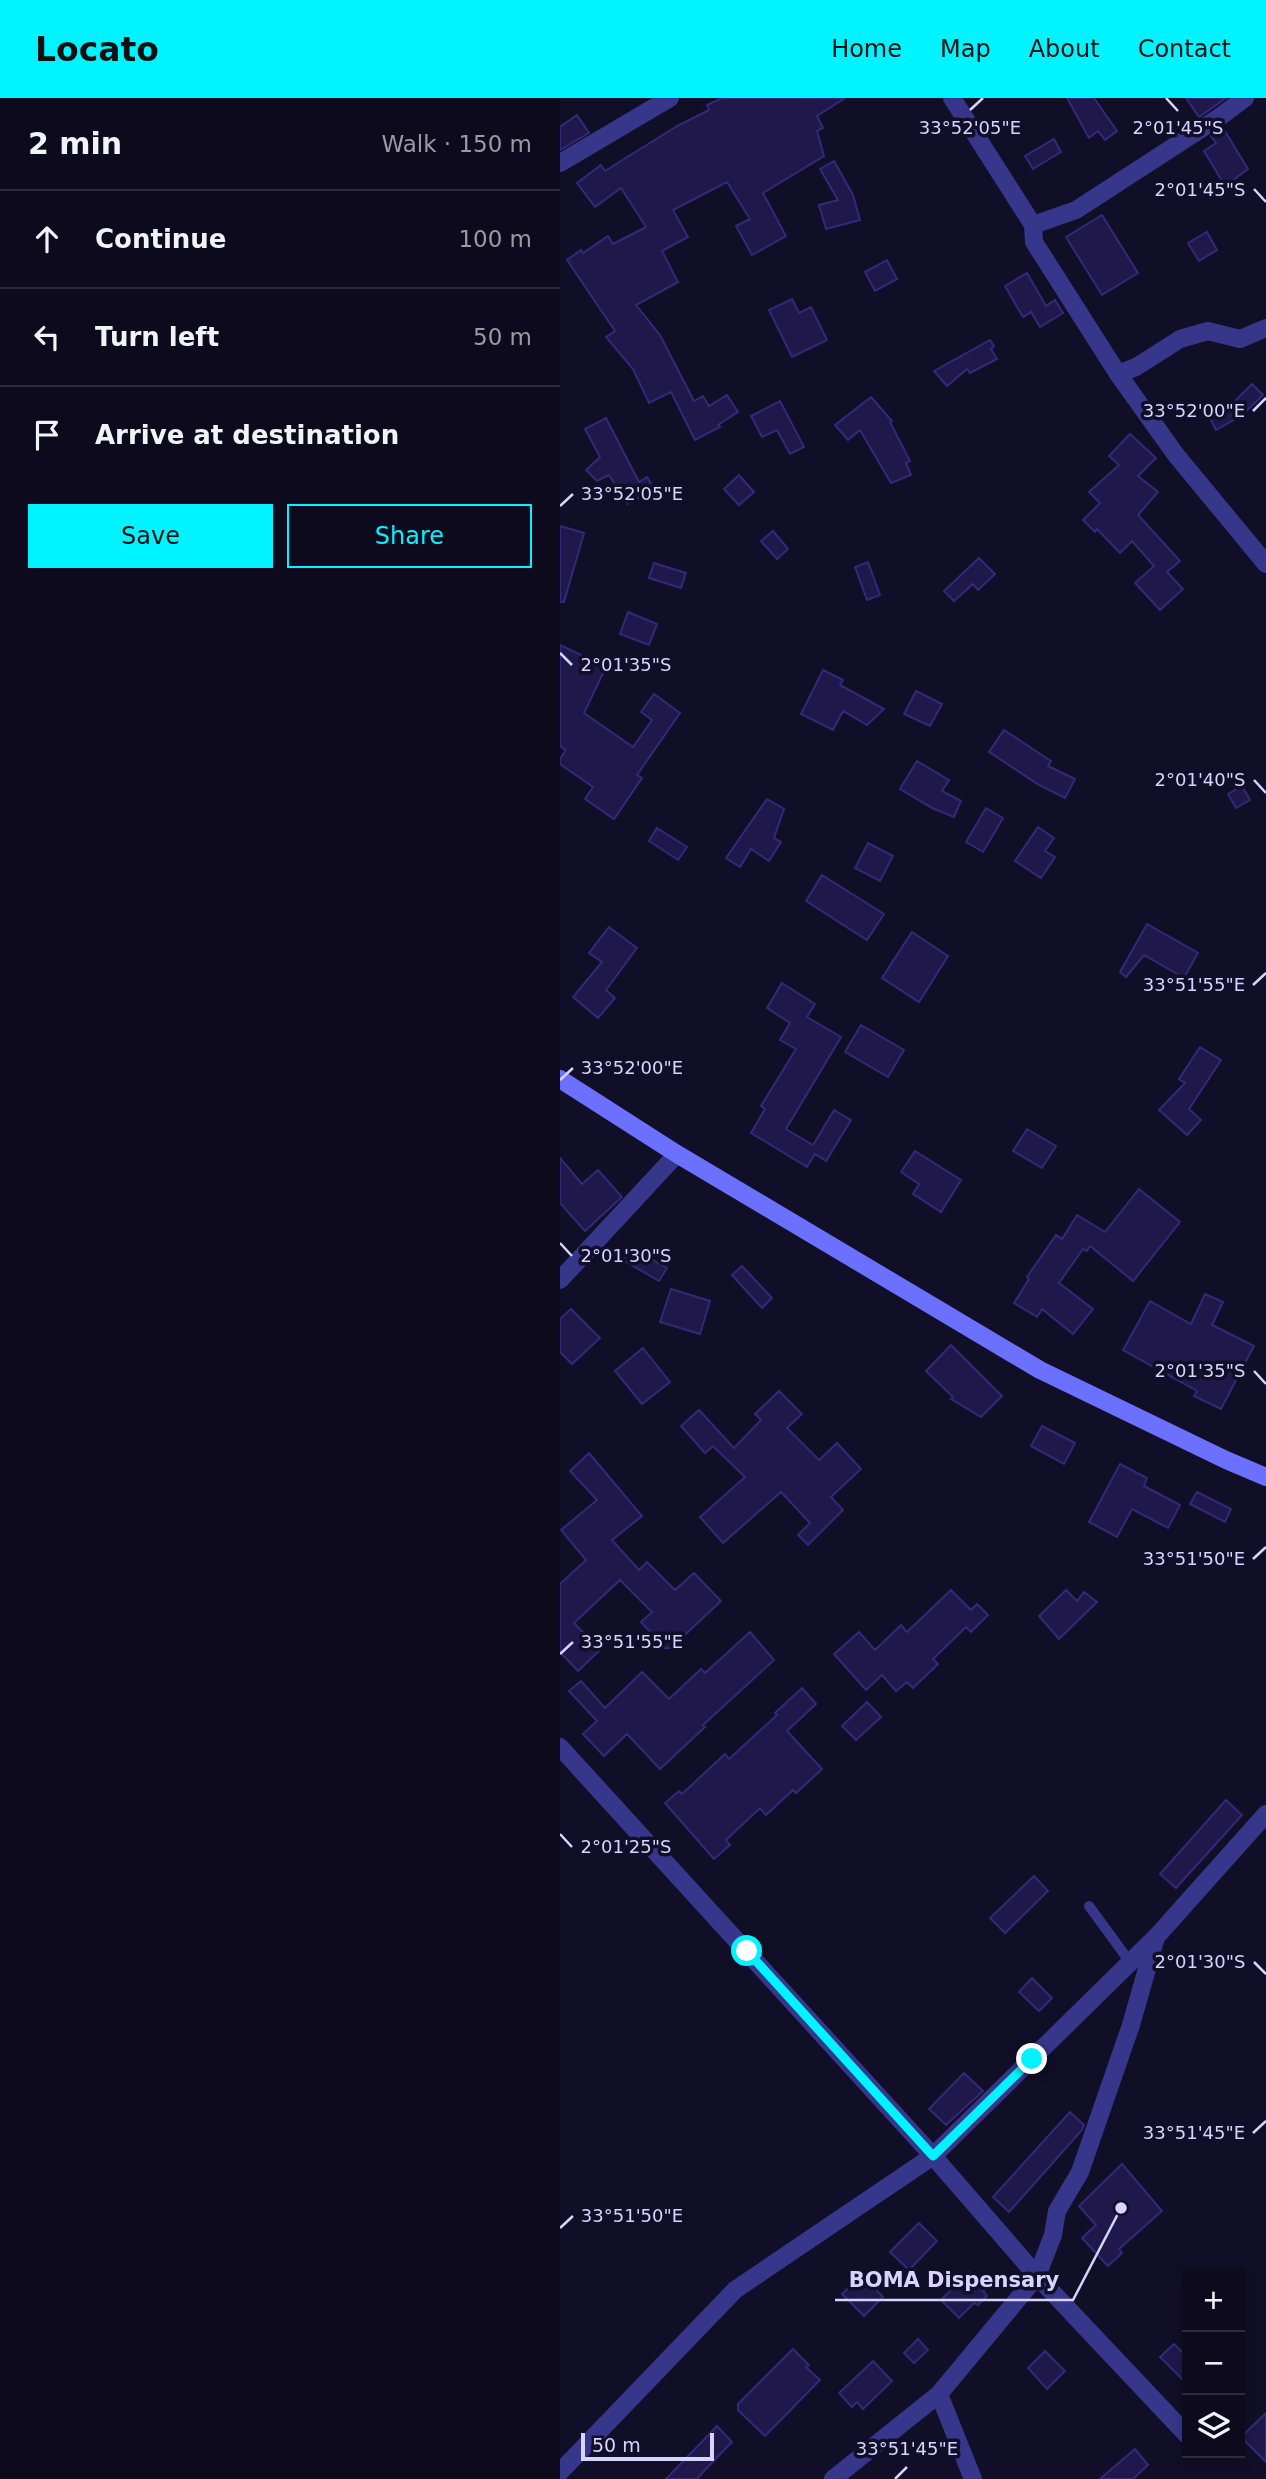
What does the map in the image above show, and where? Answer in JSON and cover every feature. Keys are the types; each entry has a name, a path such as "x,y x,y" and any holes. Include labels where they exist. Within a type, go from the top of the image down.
{"main road":[{"path":"560,1079 677,1154 1040,1370 1266,1477"}],"street":[{"path":"560,163 670,98"},
{"path":"952,98 1033,225 1034,242 1118,374 1176,455 1266,564"},
{"path":"1033,225 1076,211 1245,98"},
{"path":"1118,374 1136,367 1180,339 1208,331 1240,339 1266,328"},
{"path":"560,1280 677,1154"},
{"path":"560,1747 933,2156 1038,2276 1182,2430"},
{"path":"560,2472 736,2290 933,2156 1157,1936 1266,1814"},
{"path":"833,2479 939,2394 1038,2276 1053,2235 1057,2211 1080,2172 1131,2025 1157,1936"},
{"path":"939,2394 973,2479"}],"lane":[{"path":"1088,1906 1130,1962"}],"building":[{"path":"722,98 845,98 817,116 823,128 817,131 824,156 763,193 786,236 752,255 736,226 750,219 727,182 673,210 688,237 662,251 678,282 636,305 660,335 694,401 703,396 709,406 727,395 738,412 718,425 720,427 695,440 671,392 649,403 633,369 606,337 615,331 567,260 608,236 613,244 646,227 621,188 595,207 577,183 601,165 605,171 677,126 709,110 707,105"},
{"path":"1067,98 1094,98 1117,131 1105,140 1098,131 1089,138"},
{"path":"1186,98 1226,98 1199,117"},
{"path":"577,115 589,133 560,150 560,127"},
{"path":"1223,128 1248,169 1225,186 1204,151 1216,143 1211,136"},
{"path":"1054,139 1061,152 1033,169 1025,156"},
{"path":"834,161 853,195 860,220 826,229 819,205 838,200 820,169"},
{"path":"1102,215 1138,273 1102,295 1066,237"},
{"path":"1207,232 1217,250 1199,261 1188,243"},
{"path":"887,260 897,279 875,291 865,272"},
{"path":"1027,273 1046,306 1055,300 1063,313 1040,327 1031,312 1023,317 1005,286"},
{"path":"792,299 799,313 811,307 827,340 792,357 769,310"},
{"path":"990,340 994,346 991,349 997,359 970,373 967,369 947,386 934,371"},
{"path":"1252,384 1263,395 1241,416 1216,430 1209,417 1233,403"},
{"path":"871,397 892,421 890,422 910,461 906,463 911,475 891,483 860,430 848,440 835,425"},
{"path":"780,401 804,447 790,454 777,430 762,437 751,416"},
{"path":"606,418 639,482 647,477 654,489 627,504 609,475 597,481 586,470 600,457 585,429"},
{"path":"1130,434 1156,458 1138,476 1158,492 1138,515 1180,561 1167,572 1183,589 1160,610 1135,583 1154,566 1132,541 1120,553 1097,529 1095,532 1083,520 1100,503 1089,492 1119,465 1109,456"},
{"path":"739,475 754,492 739,505 724,489"},
{"path":"560,526 584,533 564,602 560,602"},
{"path":"773,531 788,549 777,559 761,541"},
{"path":"979,558 995,574 978,590 973,584 954,601 944,591"},
{"path":"868,562 880,595 867,600 855,567"},
{"path":"654,563 686,573 681,588 649,578"},
{"path":"628,612 657,624 649,645 620,634"},
{"path":"560,645 606,667 584,713 633,747 652,720 641,712 654,694 680,713 637,775 642,778 614,819 585,799 593,787 560,764 566,750 560,746"},
{"path":"823,670 843,680 840,685 884,709 867,725 843,711 833,730 801,714"},
{"path":"916,691 942,704 930,726 904,714"},
{"path":"1004,730 1051,761 1048,766 1075,779 1065,798 1039,785 989,752"},
{"path":"917,761 949,780 942,791 961,801 954,817 932,808 900,789"},
{"path":"1242,786 1250,800 1236,808 1228,794"},
{"path":"767,799 784,809 774,838 781,842 769,861 751,849 740,867 726,858"},
{"path":"986,808 1003,818 983,852 966,842"},
{"path":"1038,827 1054,838 1045,851 1055,857 1041,878 1015,861"},
{"path":"657,828 687,847 678,860 649,841"},
{"path":"868,843 893,856 880,881 855,868"},
{"path":"822,875 884,914 867,940 806,901"},
{"path":"1147,924 1198,953 1184,978 1144,955 1126,977 1120,972"},
{"path":"609,927 637,948 606,990 615,998 598,1018 573,997 602,962 589,953"},
{"path":"912,932 948,956 919,1002 882,978"},
{"path":"782,983 815,1004 807,1017 841,1037 786,1129 813,1145 834,1110 851,1120 826,1161 815,1154 807,1167 751,1133 765,1109 761,1106 796,1049 780,1040 790,1023 767,1008"},
{"path":"861,1025 904,1050 888,1077 845,1052"},
{"path":"1200,1047 1221,1060 1189,1109 1201,1120 1187,1135 1159,1110 1185,1083 1179,1079"},
{"path":"1027,1129 1056,1146 1042,1168 1013,1151"},
{"path":"915,1151 961,1180 941,1212 913,1194 919,1184 901,1172"},
{"path":"560,1158 582,1184 598,1170 622,1197 585,1231 560,1203"},
{"path":"1139,1189 1180,1222 1133,1281 1090,1246 1087,1251 1083,1249 1059,1283 1093,1309 1073,1334 1042,1309 1037,1317 1014,1303 1029,1279 1027,1277 1056,1235 1062,1239 1077,1215 1105,1232"},
{"path":"630,1247 667,1268 659,1281 623,1260"},
{"path":"742,1266 772,1298 762,1308 732,1275"},
{"path":"671,1289 710,1301 700,1334 660,1322"},
{"path":"1205,1294 1223,1302 1212,1325 1254,1346 1221,1409 1194,1396 1197,1391 1123,1350 1150,1301 1191,1324"},
{"path":"571,1309 600,1338 572,1364 560,1352 560,1319"},
{"path":"951,1345 1002,1396 981,1417 951,1399 953,1397 926,1371"},
{"path":"643,1348 670,1382 642,1404 615,1371"},
{"path":"779,1391 802,1414 787,1428 819,1460 837,1443 861,1469 831,1497 843,1510 808,1545 798,1535 810,1523 781,1492 723,1543 700,1517 745,1477 713,1446 705,1453 681,1426 699,1410 734,1448 761,1420 755,1414"},
{"path":"1042,1426 1075,1443 1064,1464 1031,1446"},
{"path":"589,1453 642,1516 612,1540 639,1570 647,1562 675,1590 694,1573 721,1601 671,1648 665,1648 641,1622 652,1612 620,1580 574,1623 600,1650 578,1671 560,1652 560,1584 586,1560 561,1530 597,1500 570,1471"},
{"path":"1120,1464 1147,1478 1144,1486 1180,1505 1168,1528 1132,1509 1117,1537 1089,1522"},
{"path":"1197,1492 1231,1509 1225,1522 1190,1504"},
{"path":"951,1590 971,1610 977,1604 988,1615 971,1632 966,1627 933,1659 938,1664 913,1688 907,1682 896,1691 882,1675 866,1690 834,1654 859,1632 875,1650 901,1625 907,1632"},
{"path":"1066,1590 1077,1601 1084,1592 1097,1602 1059,1639 1039,1616"},
{"path":"750,1632 774,1660 660,1769 627,1734 604,1756 583,1734 597,1721 569,1691 581,1681 605,1708 642,1672 669,1699 701,1669 705,1673"},
{"path":"802,1688 816,1704 787,1731 822,1769 796,1793 793,1790 766,1815 760,1808 726,1840 730,1845 714,1859 665,1803 679,1791 682,1794 725,1754 729,1759"},
{"path":"867,1702 881,1717 856,1740 842,1726"},
{"path":"1226,1800 1242,1815 1176,1888 1160,1874"},
{"path":"1034,1876 1048,1891 1005,1933 990,1918"},
{"path":"1032,1978 1052,1998 1039,2011 1019,1992"},
{"path":"964,2073 983,2091 946,2125 929,2109"},
{"path":"1070,2112 1084,2125 1082,2130 1009,2212 993,2197"},
{"path":"1122,2164 1162,2211 1119,2249 1122,2253 1108,2266 1082,2238 1096,2225 1079,2206"},
{"path":"919,2223 937,2241 909,2270 890,2252"},
{"path":"969,2272 986,2289 983,2291 987,2296 978,2305 974,2303 959,2318 941,2300"},
{"path":"862,2275 883,2297 864,2316 842,2294"},
{"path":"918,2339 928,2350 914,2363 904,2353"},
{"path":"1174,2344 1182,2352 1182,2379 1160,2357"},
{"path":"793,2349 820,2380 765,2436 738,2410 738,2404"},
{"path":"1045,2351 1065,2371 1047,2389 1028,2368"},
{"path":"873,2361 892,2381 863,2409 857,2402 852,2407 839,2393"},
{"path":"1266,2413 1266,2462 1245,2441 1245,2433"},
{"path":"717,2426 732,2442 697,2479 666,2479"},
{"path":"1135,2449 1148,2465 1133,2479 1100,2479"}],"place":[{"name":"BOMA Dispensary","path":"1121,2208"}],"route":[{"path":"747,1951 933,2156 1032,2059"}]}
